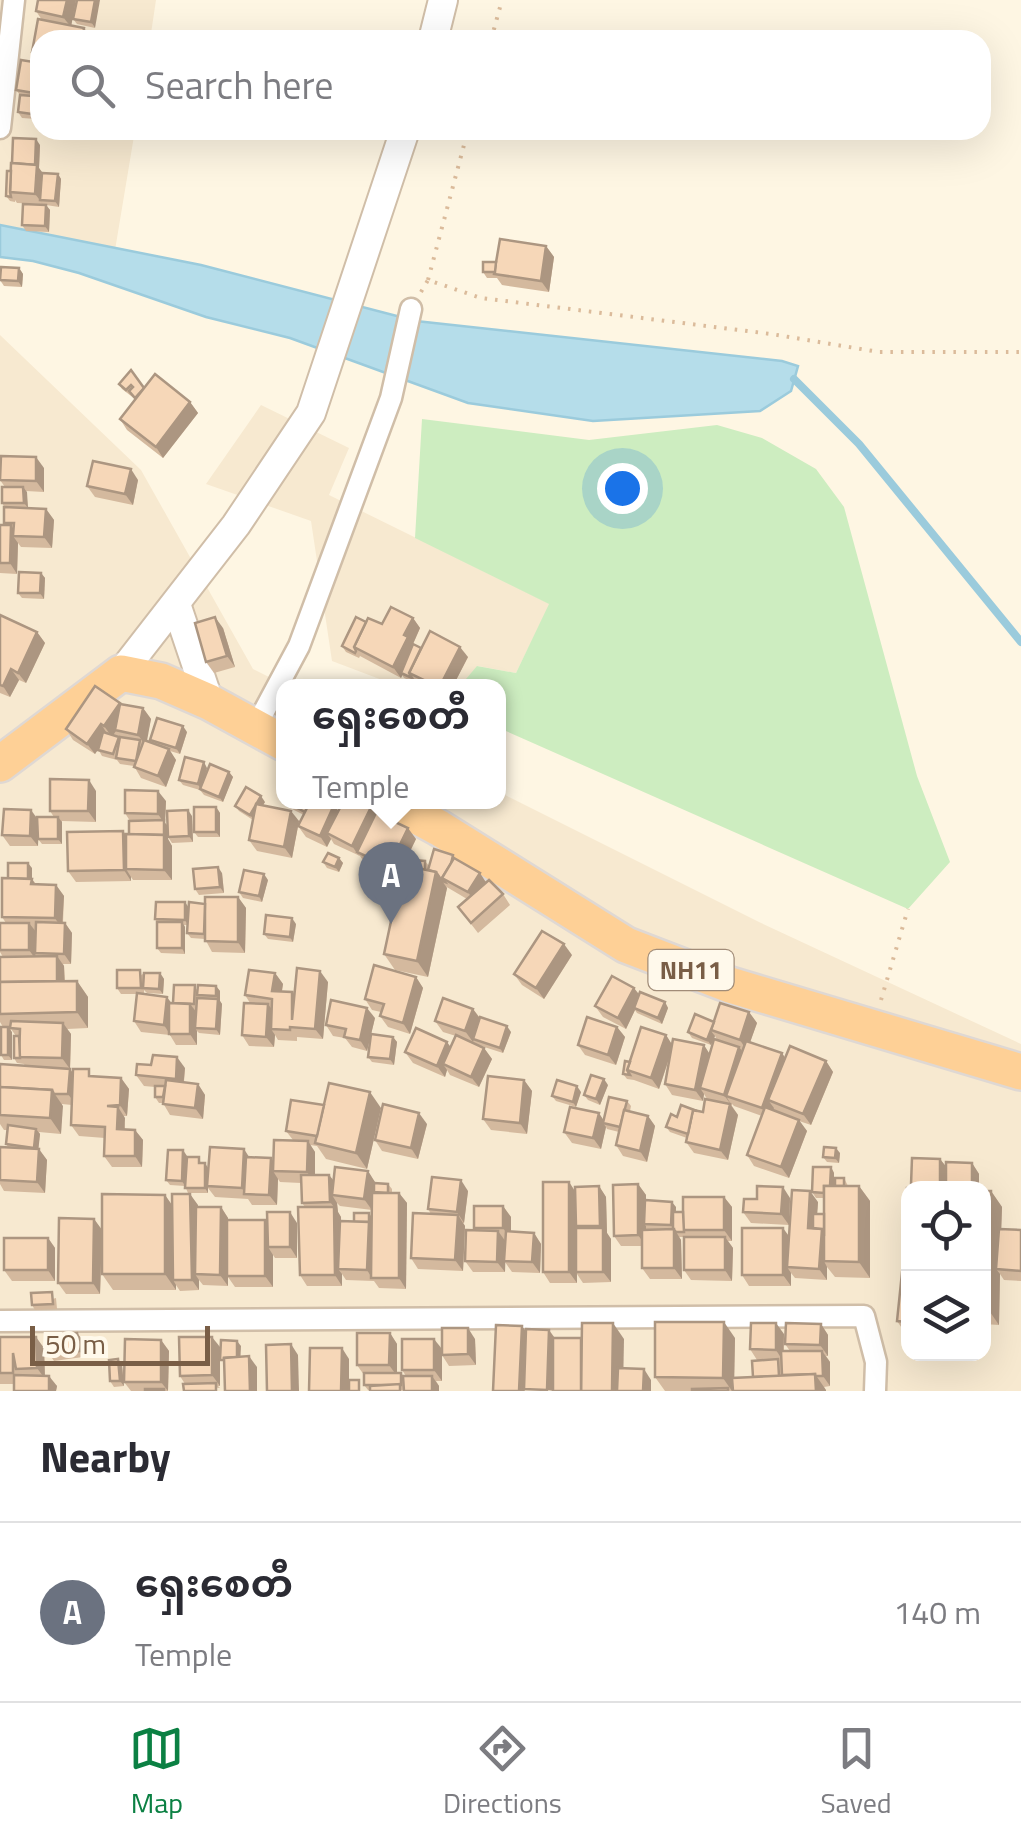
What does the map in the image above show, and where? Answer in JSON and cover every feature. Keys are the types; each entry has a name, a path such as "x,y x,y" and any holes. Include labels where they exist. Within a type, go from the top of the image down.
{"highway":[{"path":"0,764 120,674 161,681 269,735"},
{"name":"NH11","path":"404,809 626,945 730,985 1021,1072"}],"street":[{"path":"0,128 14,0"},
{"path":"436,30 444,0"},
{"path":"120,674 236,526 311,412 402,140"},
{"path":"288,679 391,398 411,309"},
{"path":"176,604 209,702"},
{"path":"0,1321 864,1316 876,1362 875,1391"}],"path":[{"path":"494,30 502,0"},
{"path":"411,309 428,280 465,140"},
{"path":"428,280 482,298 771,334 879,352 1021,352"},
{"path":"873,1028 908,909"}],"shaded area":[{"path":"0,0 156,0 152,30 30,30 30,140 133,140 115,250 0,225"},
{"path":"0,335 141,470 253,669 276,680 276,809 506,809 506,796 759,922 1021,1044 1021,1391 0,1391"},
{"path":"261,405 349,448 329,495 550,604 516,673 478,666 466,679 380,679 332,661 311,521 206,484"}],"green space":[{"path":"422,419 589,440 717,425 762,438 816,469 844,507 917,776 950,862 908,909 506,731 506,679 466,679 477,666 516,673 549,604 415,538"}],"water":[{"path":"0,225 201,265 416,321 782,361 798,366 791,391 760,411 593,421 468,403 290,338 206,317 79,273 0,257"}],"building":[{"path":"38,0 67,0 63,17 36,11"},
{"path":"77,0 95,0 91,22 73,19"},
{"path":"38,19 84,28 84,30 36,30"},
{"path":"21,60 30,61 30,92 16,90"},
{"path":"20,95 30,96 30,114 18,112"},
{"path":"13,138 36,140 35,165 12,163"},
{"path":"11,163 37,165 35,194 10,192"},
{"path":"7,171 11,171 11,197 6,196"},
{"path":"42,173 58,174 55,201 40,200"},
{"path":"23,204 46,205 45,226 22,225"},
{"path":"500,239 546,246 541,281 494,274"},
{"path":"483,262 496,262 495,272 483,272"},
{"path":"1,267 19,268 18,281 0,280"},
{"path":"131,370 144,388 135,398 129,391 131,385 126,390 119,384"},
{"path":"155,374 190,402 156,447 120,419"},
{"path":"1,456 36,457 36,481 0,480"},
{"path":"93,461 131,469 125,494 87,486"},
{"path":"2,487 23,487 24,503 2,503"},
{"path":"4,507 46,509 44,537 13,536 14,523 4,523"},
{"path":"0,525 11,525 10,563 0,563"},
{"path":"19,572 41,573 40,593 18,593"},
{"path":"391,607 413,618 393,667 354,647 368,618 382,624"},
{"path":"0,615 37,632 18,673 11,669 3,686 0,685"},
{"path":"215,617 227,656 206,662 195,623"},
{"path":"356,617 366,622 355,653 342,646"},
{"path":"430,631 460,647 444,679 421,679 409,673"},
{"path":"413,644 421,648 409,673 412,678 401,673"},
{"path":"95,686 120,703 87,744 66,729"},
{"path":"120,704 143,708 138,735 115,730"},
{"path":"157,718 183,726 176,748 150,740"},
{"path":"103,732 119,737 113,754 98,750"},
{"path":"120,737 140,740 136,761 116,758"},
{"path":"144,740 169,749 158,776 134,767"},
{"path":"185,757 204,762 198,784 179,780"},
{"path":"210,764 229,772 219,797 200,789"},
{"path":"50,779 89,780 88,811 50,811"},
{"path":"246,787 261,796 250,815 235,806"},
{"path":"125,790 158,791 158,814 125,813"},
{"path":"256,804 291,811 284,847 249,840"},
{"path":"194,807 216,807 216,832 194,832"},
{"path":"4,809 31,810 30,836 2,835"},
{"path":"306,809 332,809 320,836 298,826"},
{"path":"339,809 370,809 352,846 327,833"},
{"path":"188,810 189,836 168,837 167,811"},
{"path":"376,813 408,828 389,867 357,852"},
{"path":"37,817 58,817 58,839 38,839"},
{"path":"164,820 164,835 129,834 129,821"},
{"path":"123,831 124,870 68,871 67,832"},
{"path":"126,834 164,835 164,870 126,869"},
{"path":"434,849 453,855 442,878 445,882 428,870"},
{"path":"328,853 339,858 335,867 323,862"},
{"path":"454,858 480,873 468,892 442,878"},
{"path":"413,860 425,861 425,870 412,867"},
{"path":"8,863 28,863 28,879 8,878"},
{"path":"403,865 436,872 417,961 384,954"},
{"path":"218,867 220,887 195,889 193,869"},
{"path":"244,870 264,874 259,896 239,892"},
{"path":"2,878 56,885 55,918 2,917"},
{"path":"489,880 503,894 471,923 458,907"},
{"path":"205,897 238,897 238,942 205,941"},
{"path":"156,902 185,902 185,920 155,919"},
{"path":"189,902 205,904 204,934 187,933"},
{"path":"266,915 292,918 290,937 264,934"},
{"path":"36,922 65,923 64,954 35,953"},
{"path":"157,922 182,922 182,948 157,948"},
{"path":"0,923 29,923 29,950 0,950"},
{"path":"542,931 564,944 536,988 514,974"},
{"path":"57,956 57,981 0,982 0,957"},
{"path":"374,965 416,977 403,1023 380,1016 384,1004 365,999"},
{"path":"297,968 320,971 315,1029 271,1029 272,999 245,995 249,970 275,973 272,991 292,992 292,1020"},
{"path":"117,970 140,970 141,988 117,988"},
{"path":"144,973 160,973 159,989 143,988"},
{"path":"612,976 634,988 618,1018 595,1006"},
{"path":"77,981 77,1012 0,1014 0,982"},
{"path":"174,985 195,985 194,1004 173,1003"},
{"path":"198,985 216,986 216,996 197,995"},
{"path":"640,992 665,1002 658,1018 634,1008"},
{"path":"137,993 167,997 164,1025 134,1021"},
{"path":"197,998 218,999 216,1029 195,1028"},
{"path":"443,998 473,1009 465,1031 435,1021"},
{"path":"331,1000 367,1008 360,1040 344,1037 346,1029 326,1025"},
{"path":"169,1003 190,1004 190,1034 169,1034"},
{"path":"244,1003 268,1004 266,1037 242,1035"},
{"path":"720,1003 749,1012 740,1040 711,1030"},
{"path":"695,1014 714,1022 707,1040 688,1032"},
{"path":"480,1017 507,1026 500,1048 473,1039"},
{"path":"587,1017 617,1027 608,1055 578,1045"},
{"path":"11,1021 63,1023 62,1058 19,1057 20,1029 10,1028"},
{"path":"1,1027 8,1027 8,1055 1,1055"},
{"path":"641,1027 666,1035 651,1078 627,1070"},
{"path":"416,1028 447,1042 437,1066 405,1052"},
{"path":"371,1034 393,1037 390,1059 368,1057"},
{"path":"456,1035 484,1048 471,1077 443,1064"},
{"path":"14,1036 19,1036 20,1058 14,1058"},
{"path":"673,1039 704,1045 695,1090 665,1084"},
{"path":"714,1039 739,1047 724,1095 700,1088"},
{"path":"746,1041 782,1053 762,1108 726,1096"},
{"path":"790,1046 826,1061 803,1114 768,1100"},
{"path":"153,1055 177,1057 176,1079 136,1075 137,1064 151,1065"},
{"path":"0,1064 70,1069 68,1094 0,1087"},
{"path":"73,1069 89,1069 89,1076 121,1078 120,1105 107,1106 118,1107 117,1129 135,1130 135,1156 104,1156 105,1127 71,1125"},
{"path":"591,1075 604,1079 596,1099 584,1095"},
{"path":"488,1076 524,1080 520,1123 483,1119"},
{"path":"166,1080 198,1084 195,1108 163,1104"},
{"path":"557,1080 577,1086 573,1102 552,1096"},
{"path":"329,1083 370,1092 356,1153 315,1143"},
{"path":"155,1086 165,1086 163,1097 155,1097"},
{"path":"0,1087 52,1090 50,1118 0,1115"},
{"path":"609,1097 627,1101 620,1127 603,1123"},
{"path":"705,1099 730,1104 720,1150 686,1142 693,1110 703,1112"},
{"path":"291,1100 324,1105 317,1136 286,1131"},
{"path":"383,1104 419,1113 411,1148 375,1140"},
{"path":"681,1105 697,1111 693,1110 688,1134 666,1127 671,1114 677,1117"},
{"path":"570,1107 599,1113 593,1138 564,1132"},
{"path":"765,1107 799,1120 781,1167 747,1155"},
{"path":"624,1110 648,1116 640,1151 616,1145"},
{"path":"8,1125 36,1129 34,1148 6,1144"},
{"path":"274,1140 308,1141 307,1172 273,1171"},
{"path":"0,1147 39,1149 37,1182 0,1180"},
{"path":"210,1147 244,1149 242,1188 207,1186"},
{"path":"824,1147 836,1148 835,1158 823,1157"},
{"path":"168,1150 183,1150 182,1181 166,1180"},
{"path":"187,1157 199,1157 199,1163 205,1163 205,1188 185,1188"},
{"path":"246,1157 271,1158 269,1195 244,1194"},
{"path":"912,1158 940,1159 940,1181 911,1181"},
{"path":"946,1162 972,1163 972,1181 946,1181"},
{"path":"335,1167 368,1171 364,1199 332,1195"},
{"path":"813,1167 831,1167 830,1186 824,1186 824,1193 812,1192"},
{"path":"301,1175 329,1175 330,1202 302,1203"},
{"path":"432,1177 461,1180 457,1212 428,1209"},
{"path":"835,1178 844,1178 844,1186 835,1186"},
{"path":"543,1182 569,1182 569,1272 543,1272"},
{"path":"374,1183 388,1184 388,1193 374,1192"},
{"path":"638,1184 638,1235 614,1236 613,1185"},
{"path":"599,1186 600,1226 576,1226 575,1187"},
{"path":"757,1186 783,1187 781,1214 743,1212 744,1199 757,1199"},
{"path":"824,1186 859,1186 859,1262 824,1261"},
{"path":"792,1190 810,1191 808,1228 822,1229 819,1269 787,1267"},
{"path":"372,1193 399,1193 399,1278 371,1278"},
{"path":"102,1194 165,1195 165,1274 102,1274"},
{"path":"172,1194 190,1194 192,1280 173,1280"},
{"path":"683,1197 724,1197 724,1230 683,1230"},
{"path":"645,1200 672,1202 671,1225 644,1224"},
{"path":"474,1206 503,1206 503,1228 474,1228"},
{"path":"196,1207 221,1207 220,1275 195,1274"},
{"path":"298,1207 334,1207 335,1275 300,1275"},
{"path":"267,1212 290,1212 290,1247 268,1247"},
{"path":"673,1212 683,1212 684,1232 673,1229"},
{"path":"354,1213 369,1213 369,1222 354,1222"},
{"path":"413,1213 458,1215 455,1260 411,1258"},
{"path":"813,1214 824,1214 824,1232 813,1228"},
{"path":"59,1218 94,1219 93,1283 58,1283"},
{"path":"227,1220 265,1220 265,1276 227,1276"},
{"path":"340,1221 369,1222 367,1270 338,1269"},
{"path":"576,1228 603,1228 603,1272 576,1272"},
{"path":"742,1228 783,1228 783,1275 742,1275"},
{"path":"674,1229 674,1268 642,1268 642,1230"},
{"path":"999,1229 1021,1230 1021,1271 996,1269"},
{"path":"466,1230 498,1231 497,1262 465,1261"},
{"path":"506,1231 534,1233 532,1262 504,1261"},
{"path":"684,1237 725,1237 725,1270 684,1270"},
{"path":"4,1238 48,1238 48,1270 4,1270"},
{"path":"901,1282 901,1321 897,1321"},
{"path":"52,1292 53,1304 32,1305 31,1293"},
{"path":"655,1322 724,1322 723,1378 655,1377"},
{"path":"582,1323 613,1323 612,1391 581,1391"},
{"path":"751,1323 776,1323 776,1350 750,1349"},
{"path":"786,1323 821,1324 820,1345 785,1344"},
{"path":"496,1325 522,1326 519,1391 493,1391"},
{"path":"442,1328 468,1328 468,1354 442,1355"},
{"path":"526,1329 549,1330 547,1390 524,1389"},
{"path":"77,1333 80,1351 50,1355 48,1336"},
{"path":"357,1333 390,1333 389,1365 357,1365"},
{"path":"0,1337 36,1337 37,1368 16,1369 13,1353 13,1373 0,1373"},
{"path":"179,1337 212,1337 212,1375 180,1376"},
{"path":"553,1338 581,1338 581,1391 553,1391"},
{"path":"125,1339 161,1340 161,1382 124,1382"},
{"path":"402,1339 434,1339 434,1370 402,1370"},
{"path":"221,1340 237,1341 237,1357 220,1360"},
{"path":"291,1344 292,1391 267,1391 266,1345"},
{"path":"310,1348 342,1348 341,1391 309,1391"},
{"path":"781,1351 822,1351 823,1376 782,1375"},
{"path":"249,1356 250,1391 225,1391 224,1358"},
{"path":"118,1359 120,1381 110,1381 109,1360"},
{"path":"778,1359 779,1376 753,1377 752,1361"},
{"path":"618,1368 644,1369 643,1391 617,1391"},
{"path":"364,1373 401,1373 401,1385 364,1385"},
{"path":"815,1374 816,1391 733,1391 732,1378"},
{"path":"14,1375 49,1376 49,1391 14,1391"},
{"path":"403,1376 432,1376 432,1391 404,1391"},
{"path":"349,1380 359,1380 359,1391 349,1391"},
{"path":"216,1383 216,1391 184,1391 183,1384"},
{"path":"400,1384 400,1391 370,1391 370,1386"},
{"path":"692,1389 728,1391 692,1391"}],"waterway":[{"path":"794,379 859,444 1021,642"}],"place":[{"name":"ရှေးစေတီ","path":"391,924"}]}
